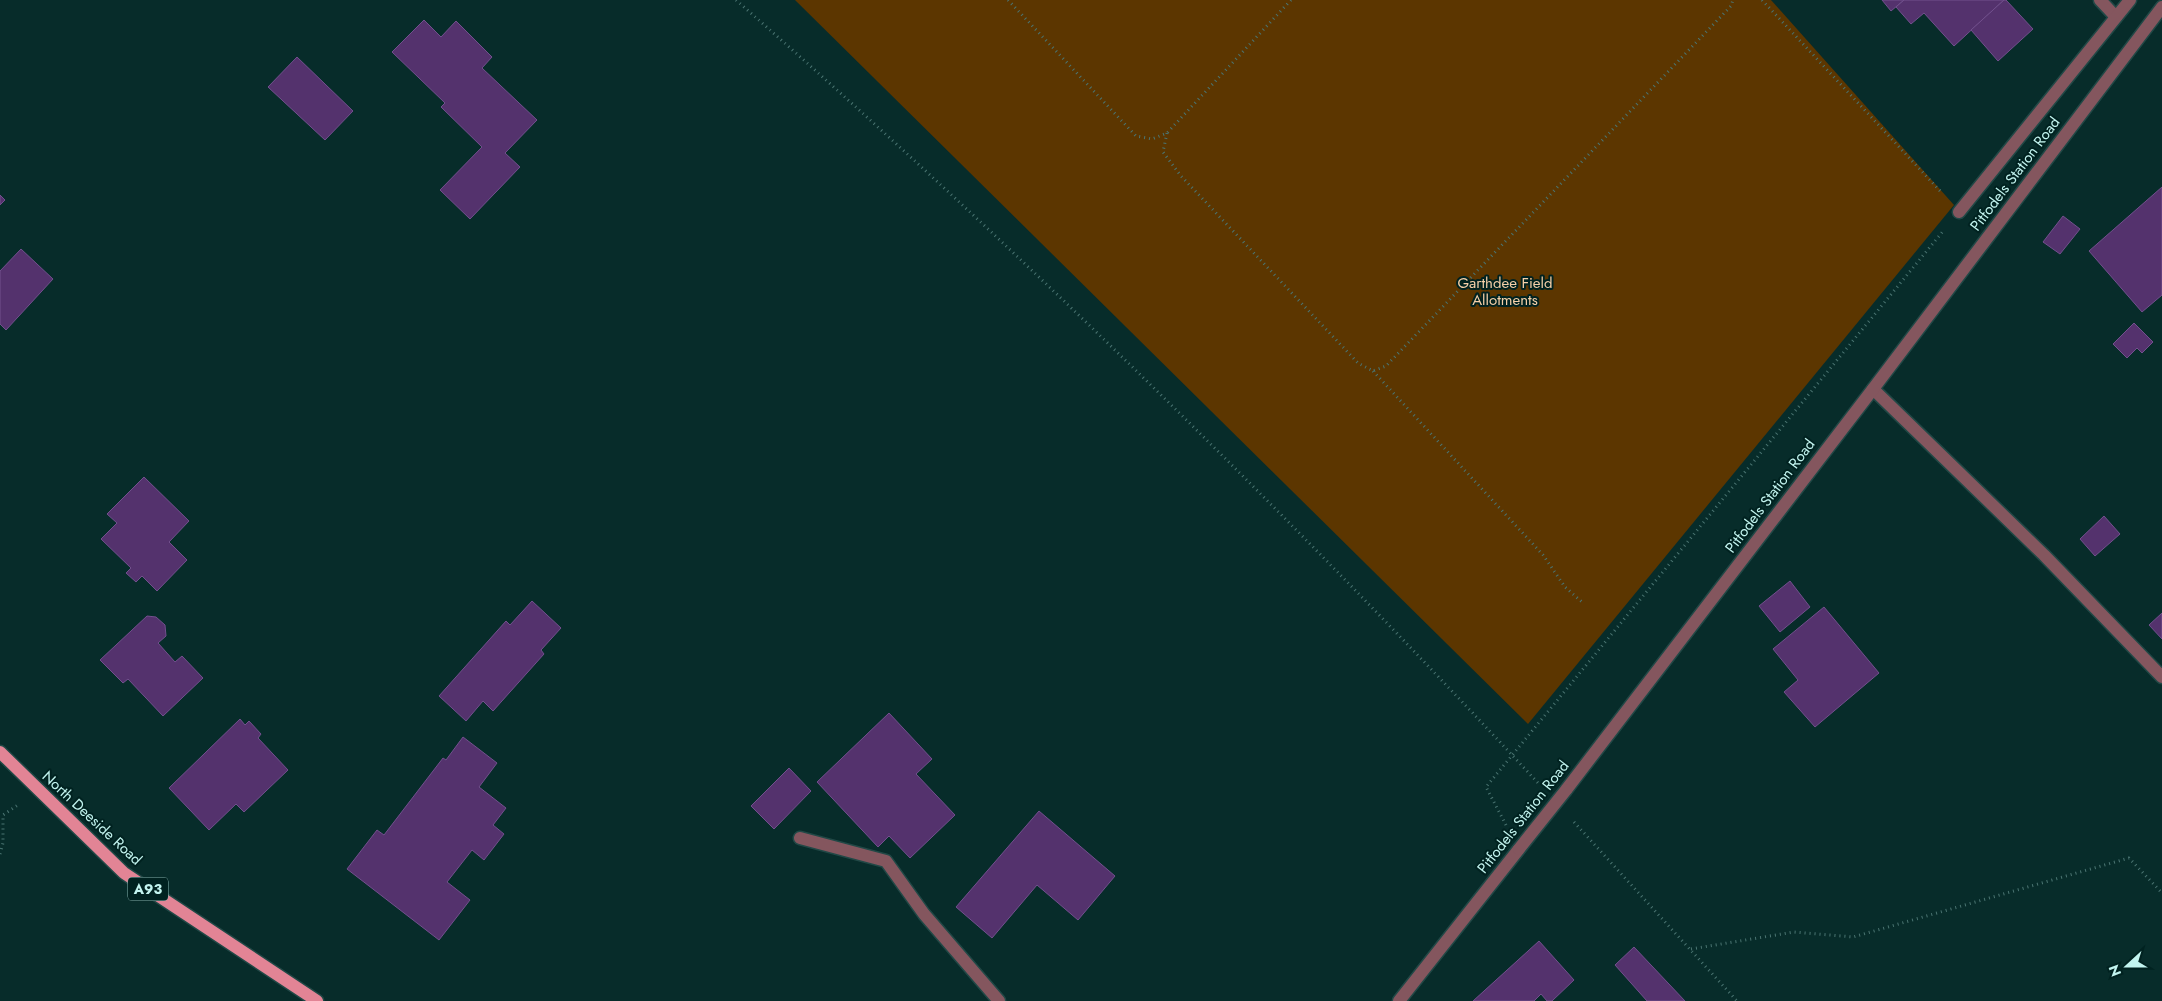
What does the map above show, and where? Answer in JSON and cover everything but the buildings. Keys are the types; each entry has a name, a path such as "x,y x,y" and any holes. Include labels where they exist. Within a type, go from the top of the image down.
{"main road":[{"name":"North Deeside Road","path":"0,752 124,873 317,1001"}],"street":[{"path":"2100,0 2116,17"},
{"path":"1959,212 2130,0"},
{"name":"Pitfodels Station Road","path":"1399,1001 1566,790 2162,7"},
{"path":"1873,389 2044,555 2162,677"},
{"path":"800,838 886,861 924,914 998,1001"}],"path":[{"path":"736,0 837,88 1135,370 1302,535 1544,790"},
{"path":"1008,0 1136,136 1152,139 1167,133 1291,0"},
{"path":"1373,371 1386,366 1731,6 1733,0"},
{"path":"1519,850 1486,788 1959,212 1762,0"},
{"path":"1167,133 1163,152 1181,176 1358,363 1373,371 1543,555 1566,587 1582,602"},
{"path":"0,854 3,843 3,815 18,805 42,816 54,805"},
{"path":"1570,818 1737,1001"},
{"path":"1691,949 1794,932 1853,937 2129,858 2162,893"}],"green space":[{"name":"Garthdee Field Allotments","path":"795,0 1771,0 1954,205 1528,724"}]}
